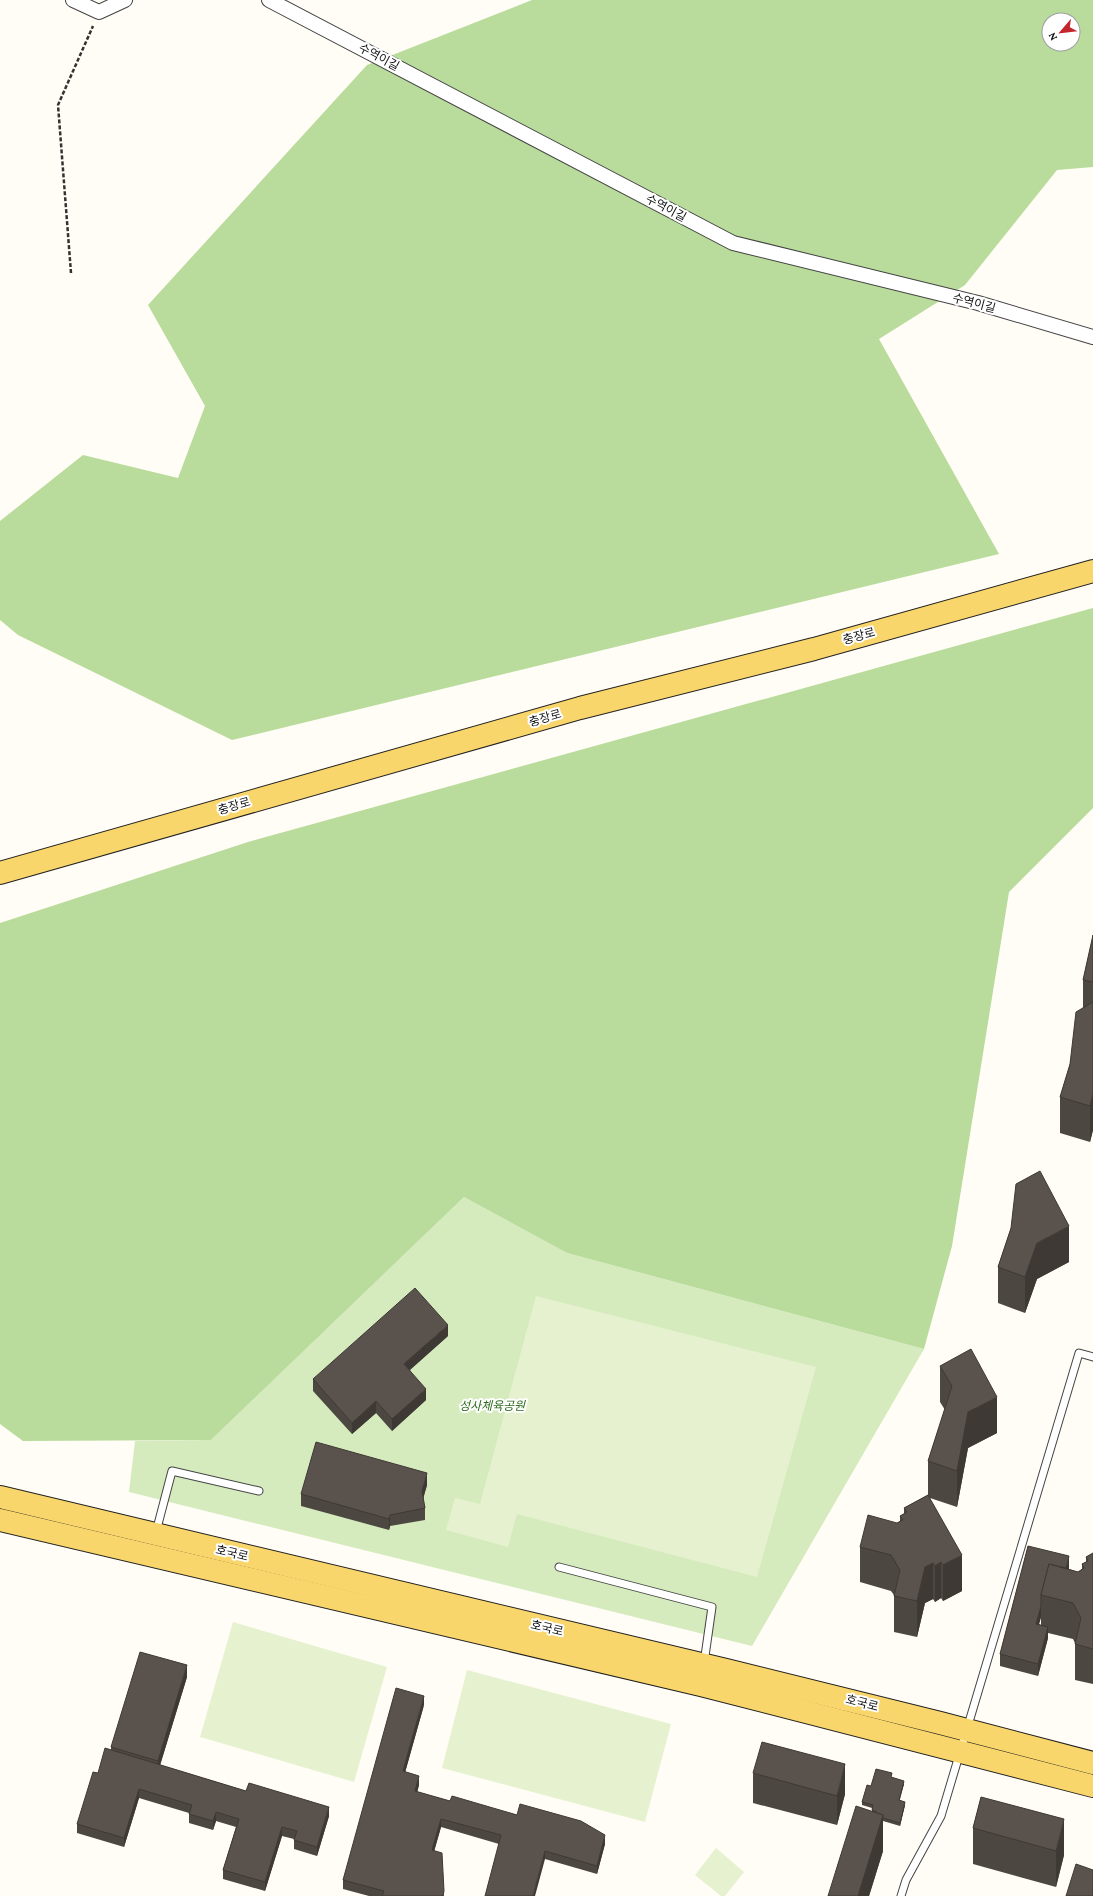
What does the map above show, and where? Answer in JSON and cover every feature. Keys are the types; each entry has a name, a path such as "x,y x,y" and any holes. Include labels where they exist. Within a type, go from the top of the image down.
{"main road":[{"name":"충장로","path":"0,873 580,708 814,649 1093,571"},
{"name":"호국로","path":"0,1497 155,1546"},
{"name":"호국로","path":"0,1520 155,1546 703,1675 967,1730 1093,1763"},
{"name":"호국로","path":"703,1675 961,1751 1093,1786"}],"street":[{"path":"73,0 99,12 125,0"},
{"name":"수역이길","path":"269,0 733,243 978,303 1093,337"}],"lane":[{"path":"901,1896 906,1880 941,1816 1078,1353 1093,1356"},
{"path":"155,1546 172,1471 259,1491"},
{"path":"559,1567 712,1607 703,1675"}],"path":[{"path":"72,272 58,105 99,12"}],"green space":[{"path":"532,0 1093,0 1093,167 1057,170 965,285 879,339 999,554 232,740 18,635 0,620 0,521 83,455 178,478 205,406 148,305 367,65"},
{"path":"1093,608 1093,808 1009,892 952,1246 924,1349 567,1253 464,1197 211,1440 23,1441 0,1424 0,923 248,842"},
{"name":"성사체육공원","path":"464,1197 567,1253 924,1349 752,1646 129,1492 135,1441 211,1440"},
{"path":"536,1296 816,1367 757,1577 517,1514 508,1547 446,1530 455,1498 480,1504"},
{"path":"233,1622 387,1667 354,1782 200,1737"},
{"path":"467,1670 671,1724 645,1822 442,1768"},
{"path":"716,1848 744,1872 725,1896 721,1896 695,1875"}],"building":[{"path":"1093,935 1093,982 1083,980"},
{"path":"1093,1002 1093,1094 1090,1106 1060,1097 1070,1064 1076,1012"},
{"path":"1040,1171 1069,1226 1037,1243 1025,1277 998,1267 1011,1228 1016,1184"},
{"path":"415,1288 448,1325 404,1364 426,1389 392,1419 376,1401 352,1423 313,1379"},
{"path":"971,1349 997,1397 968,1412 957,1471 928,1461 952,1386 940,1366"},
{"path":"316,1442 427,1473 422,1491 425,1508 390,1515 389,1519 301,1494"},
{"path":"928,1495 962,1555 943,1565 941,1562 935,1566 933,1563 925,1567 917,1601 894,1596 900,1570 891,1555 860,1547 868,1515 897,1523 903,1520 900,1516 907,1512 904,1508"},
{"path":"1028,1546 1069,1556 1066,1568 1049,1564 1041,1595 1041,1606 1036,1624 1048,1627 1038,1664 1000,1654"},
{"path":"1093,1553 1093,1649 1075,1644 1081,1618 1073,1603 1041,1595 1049,1564 1078,1572 1084,1568 1082,1564 1088,1561 1086,1557"},
{"path":"140,1652 187,1665 158,1761 111,1747"},
{"path":"396,1688 424,1696 403,1771 419,1776 415,1791 450,1801 452,1796 517,1815 520,1804 581,1821 605,1835 597,1866 545,1851 533,1896 485,1896 501,1835 441,1819 432,1850 442,1853 443,1896 382,1896 384,1891 343,1880"},
{"path":"762,1742 845,1764 837,1796 753,1773"},
{"path":"105,1748 246,1791 249,1783 329,1807 317,1847 294,1840 297,1831 282,1827 265,1882 223,1870 239,1819 216,1812 213,1821 189,1814 192,1805 139,1789 124,1838 77,1824 93,1772 98,1773"},
{"path":"876,1769 892,1773 891,1777 904,1781 899,1800 905,1802 900,1823 883,1818 883,1815 872,1810 873,1805 862,1802 867,1785 871,1786"},
{"path":"981,1797 1064,1819 1056,1851 973,1828"},
{"path":"856,1806 883,1815 858,1896 828,1896"},
{"path":"1076,1864 1093,1870 1093,1896 1066,1896"}]}
